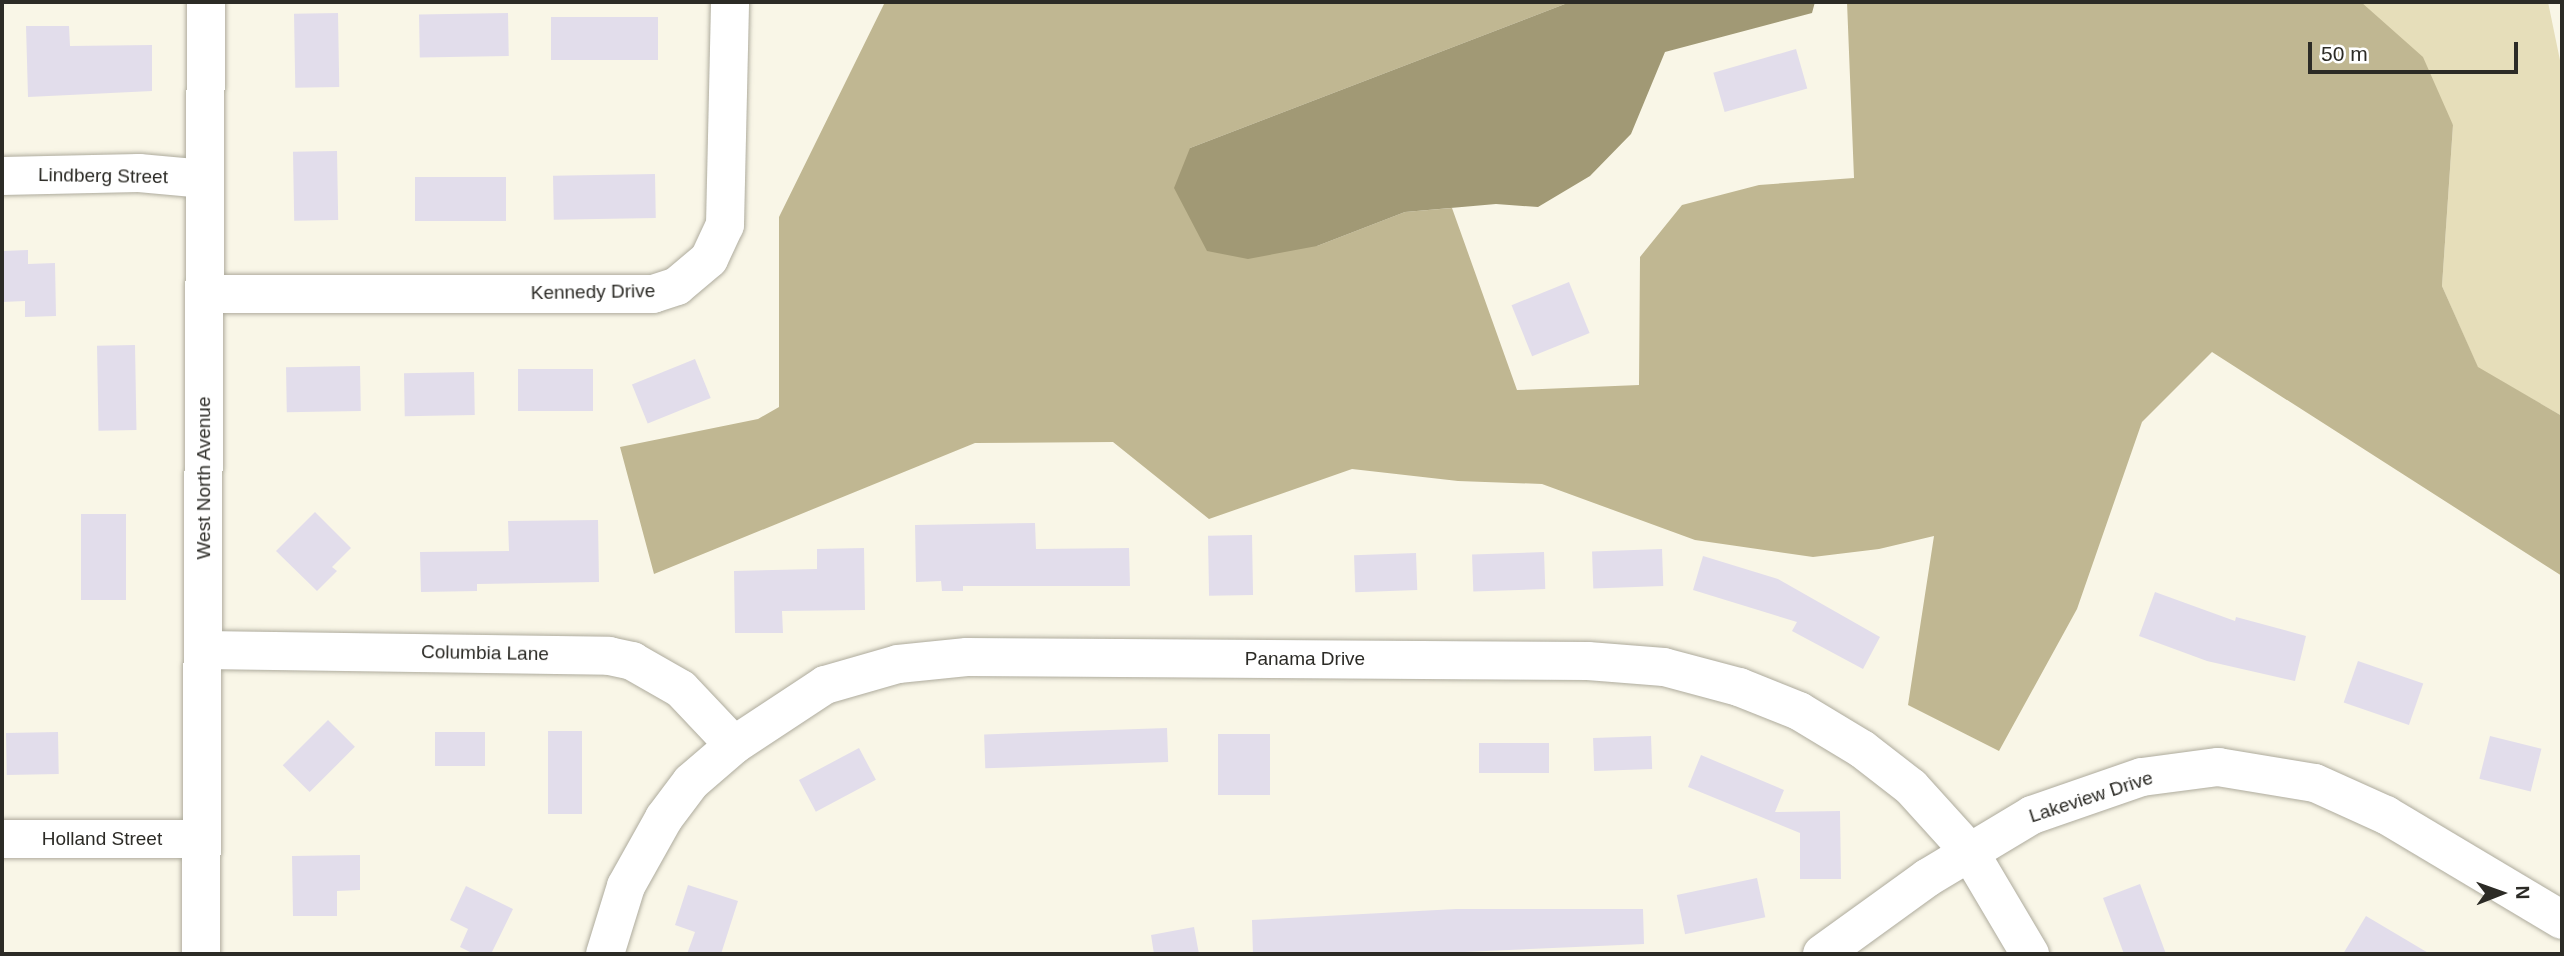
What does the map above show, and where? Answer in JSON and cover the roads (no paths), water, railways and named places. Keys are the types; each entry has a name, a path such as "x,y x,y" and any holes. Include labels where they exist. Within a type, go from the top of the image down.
{"street":[{"name":"West North Avenue","path":"201,954 206,2"},
{"name":"Kennedy Drive","path":"205,294 653,294 677,286 709,259 725,225 730,2"},
{"name":"Lindberg Street","path":"2,176 139,173 205,180"},
{"name":"Columbia Lane","path":"204,650 609,656 632,662 681,689 734,745"},
{"name":"Panama Drive","path":"605,954 626,886 664,818 691,782 734,745 784,708 825,685 928,659 1639,664 1739,687 1799,710 1886,766 1969,851 2031,954"},
{"name":"Lakeview Drive","path":"1822,954 1969,851 2032,815 2095,792 2185,769 2240,767 2315,783 2386,815 2562,920"},
{"name":"Holland Street","path":"2,839 202,839"}]}
